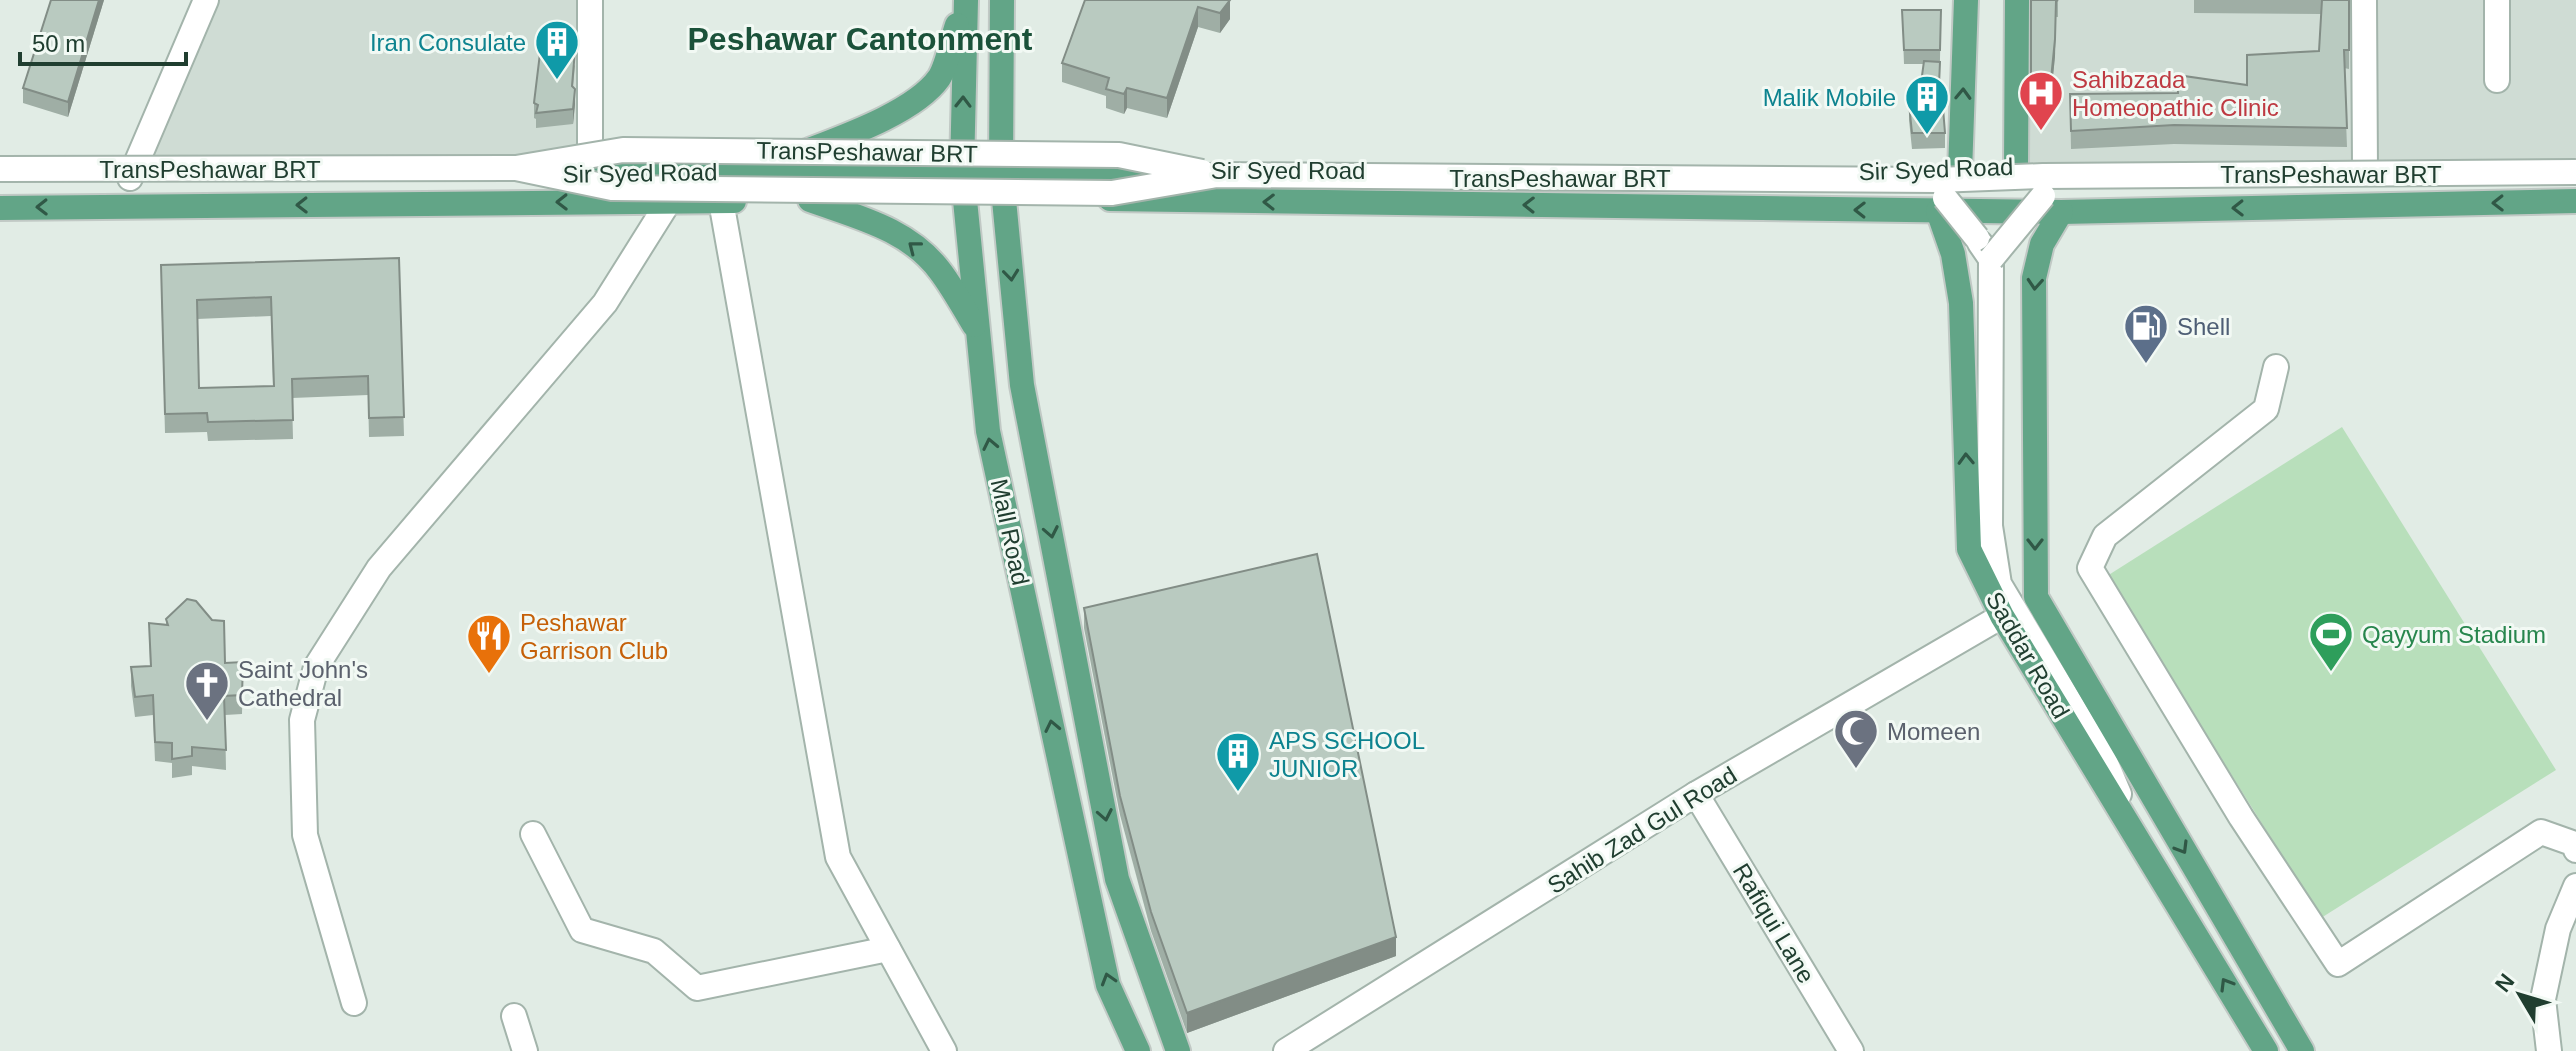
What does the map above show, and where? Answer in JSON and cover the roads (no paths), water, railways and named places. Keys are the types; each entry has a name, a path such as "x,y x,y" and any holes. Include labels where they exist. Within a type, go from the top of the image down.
{"main road":[{"name":"Mall Road","path":"966,0 962,170 988,431 1108,985 1138,1051"},
{"path":"745,172 856,131 911,104 940,77 966,0"},
{"name":"Mall Road","path":"1002,0 1001,169 1022,385 1117,879 1178,1051"},
{"path":"1960,172 1966,0"},
{"path":"2016,166 2017,0"},
{"name":"Sir Syed Road","path":"0,178 1001,169 1960,172 2016,166 2365,169 2576,165"},
{"path":"2151,167 2151,210"},
{"path":"1563,171 1563,206"},
{"name":"Sir Syed Road","path":"0,208 1004,198 2061,212 2576,201"},
{"path":"810,200 887,228 917,247 939,269 978,330"},
{"name":"Saddar Road","path":"1938,211 1953,254 1961,303 1969,549 2002,616 2266,1051"},
{"name":"Saddar Road","path":"2061,212 2042,244 2034,278 2036,597 2302,1051"}],"street":[{"path":"130,178 206,0"},
{"path":"590,0 590,173"},
{"path":"2364,0 2365,169"},
{"path":"2497,0 2497,80"},
{"name":"TransPeshawar BRT","path":"0,169 516,168 623,150 1119,155 1217,175"},
{"name":"TransPeshawar BRT","path":"516,168 612,188 1067,193 1112,193 1217,175 1903,180 2576,172"},
{"name":"TransPeshawar BRT","path":"1903,180 1945,198 1991,259 2043,196 2087,176"},
{"path":"354,1003 305,835 302,720 316,667 379,568 605,303 669,201"},
{"path":"721,201 838,857 944,1051"},
{"path":"1991,259 1990,526 1999,584 2104,759 2133,829"},
{"path":"2276,367 2266,409 2105,536 2090,568 2241,817 2338,964 2541,832 2575,844 2576,850"},
{"name":"Sahib Zad Gul Road","path":"1286,1051 1696,794 2002,616"},
{"path":"2104,759 2157,806"},
{"name":"Rafiqui Lane","path":"1696,794 1851,1051"},
{"path":"533,834 582,930 654,951 697,988 888,949"},
{"path":"2549,1051 2543,999 2558,929 2576,886"},
{"path":"514,1016 525,1051"}],"place":[{"name":"Iran Consulate","path":"557,81"},
{"name":"Sahibzada Homeopathic Clinic","path":"2041,132"},
{"name":"Malik Mobile","path":"1927,136"},
{"name":"Shell","path":"2146,365"},
{"name":"Qayyum Stadium","path":"2331,673"},
{"name":"Peshawar Garrison Club","path":"489,675"},
{"name":"Saint John's Cathedral","path":"207,722"},
{"name":"Momeen","path":"1856,770"},
{"name":"APS SCHOOL JUNIOR","path":"1238,793"}],"district":[{"name":"Peshawar Cantonment","path":"860,39"}]}
